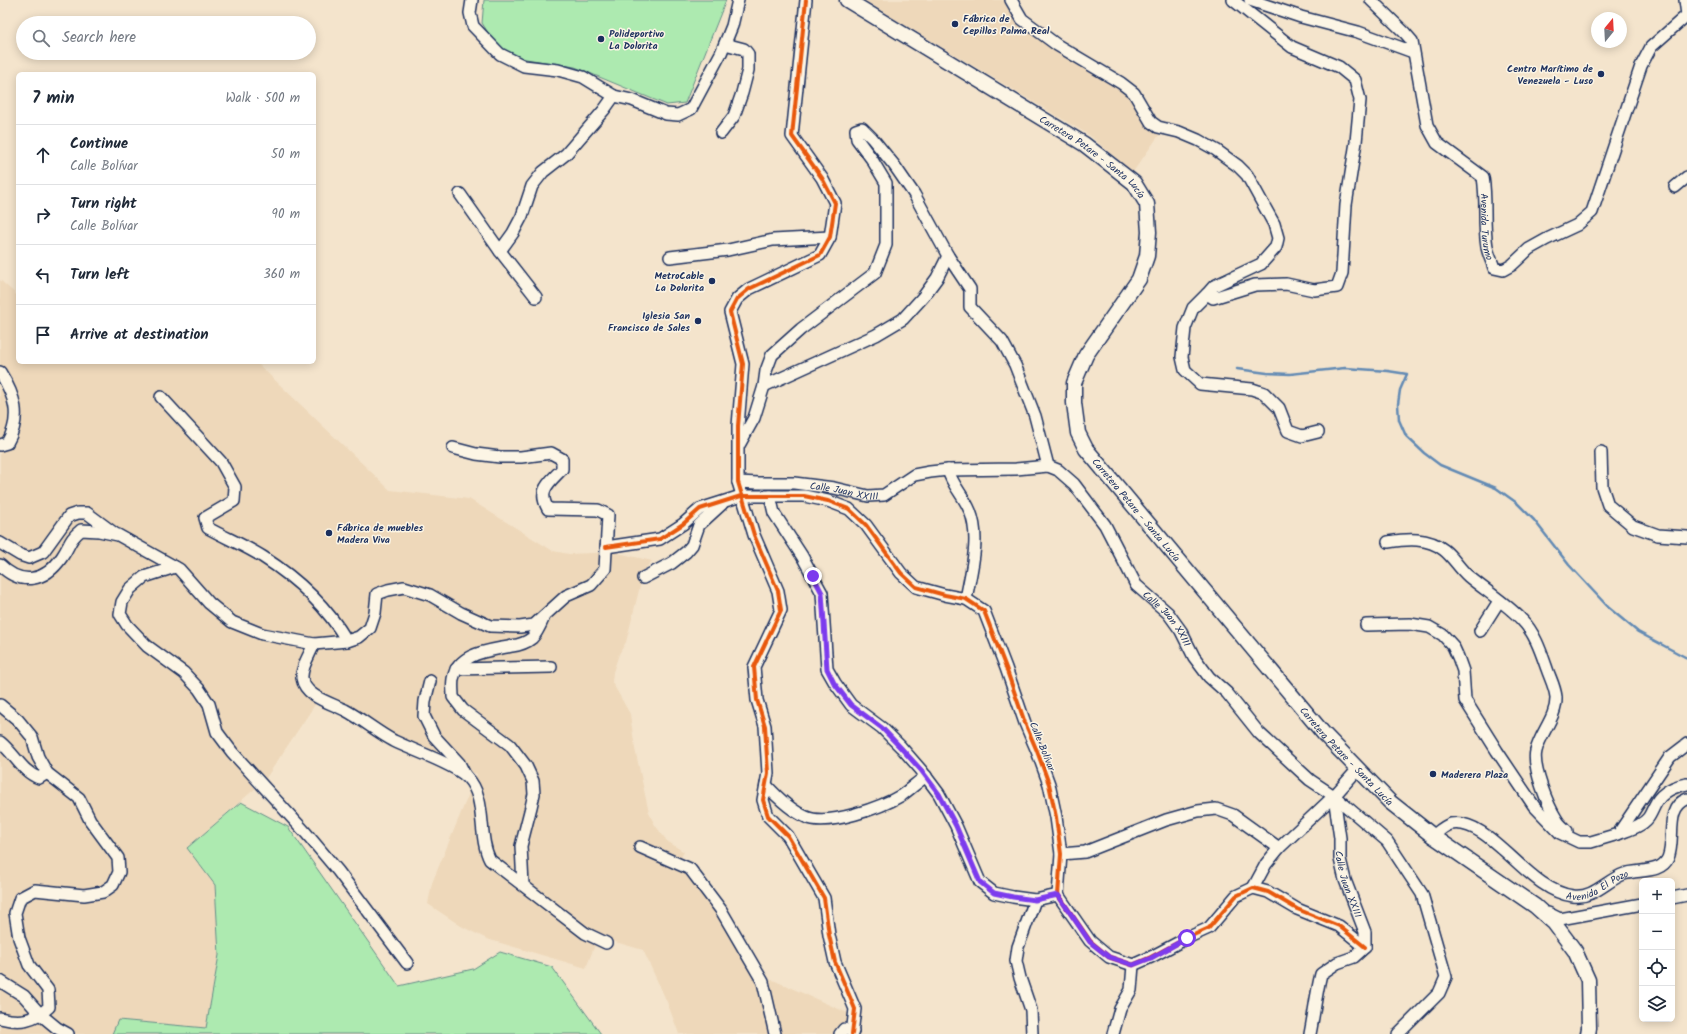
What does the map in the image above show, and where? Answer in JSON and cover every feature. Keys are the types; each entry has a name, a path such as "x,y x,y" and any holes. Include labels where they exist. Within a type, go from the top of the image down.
{"main road":[{"name":"Carretera Petare - Santa Lucía","path":"847,0 1084,144 1134,183 1147,204 1149,232 1147,256 1139,279 1086,355 1074,383 1074,403 1078,433 1086,449 1324,734 1390,802 1433,836 1535,906 1554,923 1575,951 1588,980 1588,1034"}],"street":[{"path":"472,0 470,12 472,26 500,54 524,66 558,70 583,77 614,96 632,100 666,114 678,115 690,109 725,44 732,26 738,0"},
{"path":"806,0 792,136 822,178 835,203 830,237 820,255 749,289 737,300 730,312 743,364 738,447 738,482 754,535 778,591 781,610 754,667 757,700 765,726 768,773 763,800 768,816 788,836 824,898 829,935 835,962 855,1009 852,1033 844,1029 840,1034"},
{"path":"1011,0 1022,19 1057,45 1121,83 1134,93 1151,122 1158,127 1179,132 1198,140 1216,150 1238,166 1247,175 1274,224 1278,238 1276,247 1261,264 1214,286 1193,308 1185,328 1182,357 1185,370 1200,384 1252,389 1264,393 1279,408 1288,431 1302,436 1318,432"},
{"path":"1207,294 1213,298 1255,285 1286,284 1314,290 1337,287 1342,273 1346,205 1360,107 1360,100 1355,80 1339,67 1292,47 1233,0"},
{"path":"1250,0 1270,8 1358,32 1413,52 1412,41 1372,0"},
{"path":"1260,0 1270,8"},
{"name":"Avenida Turumo","path":"1413,52 1427,125 1437,143 1483,177 1486,194 1485,225 1487,248 1494,268 1503,270 1512,265 1529,249 1576,225 1592,212 1641,66 1651,47 1687,15 1685,0"},
{"path":"722,133 734,116 748,70 748,54 744,49 725,44"},
{"path":"500,251 514,233 522,216 532,186 543,172 566,154 604,110 614,96"},
{"path":"738,447 754,418 764,386 766,371 772,355 801,329 875,273 886,245 886,183 871,158 857,139 856,130 862,128 894,165 914,194 948,256 970,289 970,307 1002,342 1016,365 1035,416 1048,466"},
{"path":"1675,187 1687,177"},
{"path":"460,194 500,251 536,297"},
{"path":"670,257 728,250 773,240 830,237"},
{"path":"764,386 876,336 903,318 923,297 938,278 948,256"},
{"path":"0,372 11,389 15,406 14,431 7,443 0,445"},
{"path":"161,397 222,462 235,486 234,501 205,518 208,528 262,556 286,573 323,607 337,624 347,641"},
{"path":"0,543 20,555 29,558 43,552 69,516 78,513 87,513 118,535 179,569 209,603 232,622 262,634 314,644 347,641 359,637 370,628 375,613 377,594 404,587 430,595 461,613 490,626 520,627 534,625 566,596 591,585 605,569 608,515 598,510 548,509 543,500 543,491 562,469 562,459 551,453 521,457 500,457 476,454 453,448"},
{"path":"1601,452 1602,486 1608,505 1633,526 1658,535 1687,537"},
{"name":"Calle Juan XXIII","path":"738,482 758,484 794,483 834,488 868,496 884,495 914,475 948,470 1016,469 1048,466 1058,470 1074,484 1105,525 1136,585 1168,613 1181,631 1194,657 1209,677 1227,693 1259,733 1310,780 1334,796 1340,838 1340,859 1345,880 1364,932 1365,947"},
{"path":"948,470 950,477 970,511 976,532 966,599"},
{"name":"Calle Bolívar","path":"606,546 660,539 683,524 700,509 741,496 804,496 828,501 849,509 866,525 885,554 901,573 916,587 966,599 984,611 1049,784 1056,817 1061,854 1058,895"},
{"path":"770,496 774,514 802,556 822,593 827,669 834,683 851,705 882,728 926,776 939,794 956,826 980,882 994,893 1013,897 1035,900 1058,895 1090,942 1109,957 1133,965 1151,958 1187,938 1209,928 1236,896 1253,888 1266,864 1279,848 1334,796 1358,769"},
{"path":"643,578 672,563 686,552 692,545 699,525 724,502"},
{"path":"0,565 8,572 25,580 45,575 62,558 71,538 81,530 99,531 118,535"},
{"path":"1388,542 1412,540 1438,546 1449,554 1464,572 1522,620 1528,628 1542,656 1554,689 1556,701 1536,750 1535,756 1539,774 1546,797 1554,815 1561,825 1572,834 1591,842"},
{"path":"175,567 144,578 130,589 122,602 120,614 127,625 147,646 184,673 199,688 209,704 217,732 232,752 306,833 338,871 407,963"},
{"path":"1480,631 1499,601"},
{"path":"523,885 521,846 534,794 533,781 526,766 510,745 463,710 453,698 453,679 456,669 463,660 478,653 522,644 531,639 538,630 544,617"},
{"path":"1366,625 1400,623 1420,625 1436,630 1447,638 1456,650 1463,671 1465,700 1534,806 1560,833 1579,842 1591,842 1635,828 1648,818 1656,802 1665,793 1672,788 1687,784"},
{"path":"314,644 304,667 302,678 306,687 318,698 346,710 393,740 454,769 465,776 474,785 478,798 485,850 490,860 585,933 606,943"},
{"path":"456,669 551,667"},
{"path":"430,681 425,701 424,716 434,736 459,763 465,776"},
{"path":"0,705 18,720 32,737 38,757 47,773 79,798 90,820 118,858 119,872 113,885 103,892 84,895 35,890 20,898 15,913 20,938 28,965 48,990 49,1007 40,1014 24,1021 0,1018"},
{"path":"0,742 8,748 32,776 39,778 47,773"},
{"path":"1618,834 1670,757 1687,744"},
{"path":"766,785 788,806 807,818 823,820 860,814 901,795 926,776"},
{"path":"1334,796 1387,841 1422,894 1446,977 1439,993 1398,1034"},
{"name":"Avenida El Pozo","path":"1433,836 1443,827 1450,825 1457,824 1469,826 1495,842 1514,861 1544,885 1560,893 1582,896 1590,894 1621,874 1654,869 1666,862 1671,847 1674,809 1678,804 1687,799"},
{"path":"1061,854 1085,852 1166,820 1198,811 1216,809 1233,815 1279,848"},
{"path":"640,847 690,869 721,910 763,982 775,1034"},
{"path":"1253,888 1268,892 1297,909 1339,926 1365,947 1354,957 1337,963 1321,974 1316,994 1310,1034"},
{"path":"1675,897 1687,895"},
{"path":"1032,1034 1030,1010 1016,961 1018,947 1035,900"},
{"path":"1535,906 1560,919 1639,905"},
{"path":"1113,1034 1120,1009 1131,990 1133,965"},
{"path":"0,981 24,996 40,1014 57,1028 68,1034"}],"shaded area":[{"path":"863,0 1010,0 1021,17 1114,77 1143,111 1164,128 1133,172 1089,135"},
{"path":"0,280 16,294 16,364 258,364 390,490 469,499 553,551 569,554 614,552 652,561 644,570 626,642 619,654 613,672 612,682 630,714 635,749 649,813 655,825 667,841 684,852 675,867 693,878 710,897 758,984 773,980 850,1014 847,1034 679,1034 667,1002 643,950 598,937 586,968 487,939 461,926 428,904 432,883 477,774 381,738 332,709 316,703 264,781 187,848 215,885 219,955 206,1028 119,1020 112,1034 0,1034"}],"green space":[{"name":"Polideportivo La Dolorita","path":"484,0 726,0 685,103 667,105 575,67 502,55 482,23"},
{"path":"241,802 288,827 399,986 473,969 500,952 552,967 601,1034 112,1034 118,1020 206,1028 219,955 215,885 187,848"}],"waterway":[{"path":"1237,369 1290,374 1345,368 1407,374 1400,390 1398,404 1399,420 1406,436 1424,453 1440,465 1496,488 1517,503 1534,520 1569,565 1609,608 1638,632 1687,658"}],"cycle path":[{"path":"806,0 792,136 822,178 835,203 830,237 820,255 749,289 737,299 730,312 743,364 738,426 738,482 754,535 778,591 781,610 754,667 757,700 765,726 768,773 763,800 768,816 788,836 824,898 829,935 835,962 855,1009 852,1034"},
{"path":"606,547 660,539 683,524 700,509 741,496 804,496 828,501 849,509 866,525 901,573 916,587 966,599 984,611 1049,784 1056,817 1061,854 1058,895 1090,941 1109,957 1133,965 1209,928 1236,896 1253,888 1268,892 1297,909 1339,926 1365,947"}],"place":[{"name":"Fábrica de Cepillos Palma Real","path":"955,24"},
{"name":"Polideportivo La Dolorita","path":"601,39"},
{"name":"Centro Marítimo de Venezuela - Luso","path":"1601,74"},
{"name":"MetroCable La Dolorita","path":"712,281"},
{"name":"Iglesia San Francisco de Sales","path":"698,321"},
{"name":"Fábrica de muebles Madera Viva","path":"329,533"},
{"name":"Maderera Plaza","path":"1433,774"}],"route":[{"path":"813,576 822,593 827,669 834,683 851,705 882,728 901,748 921,770 939,794 956,826 980,882 994,893 1013,897 1035,900 1058,895 1090,942 1109,957 1133,965 1151,958 1187,938"}]}
